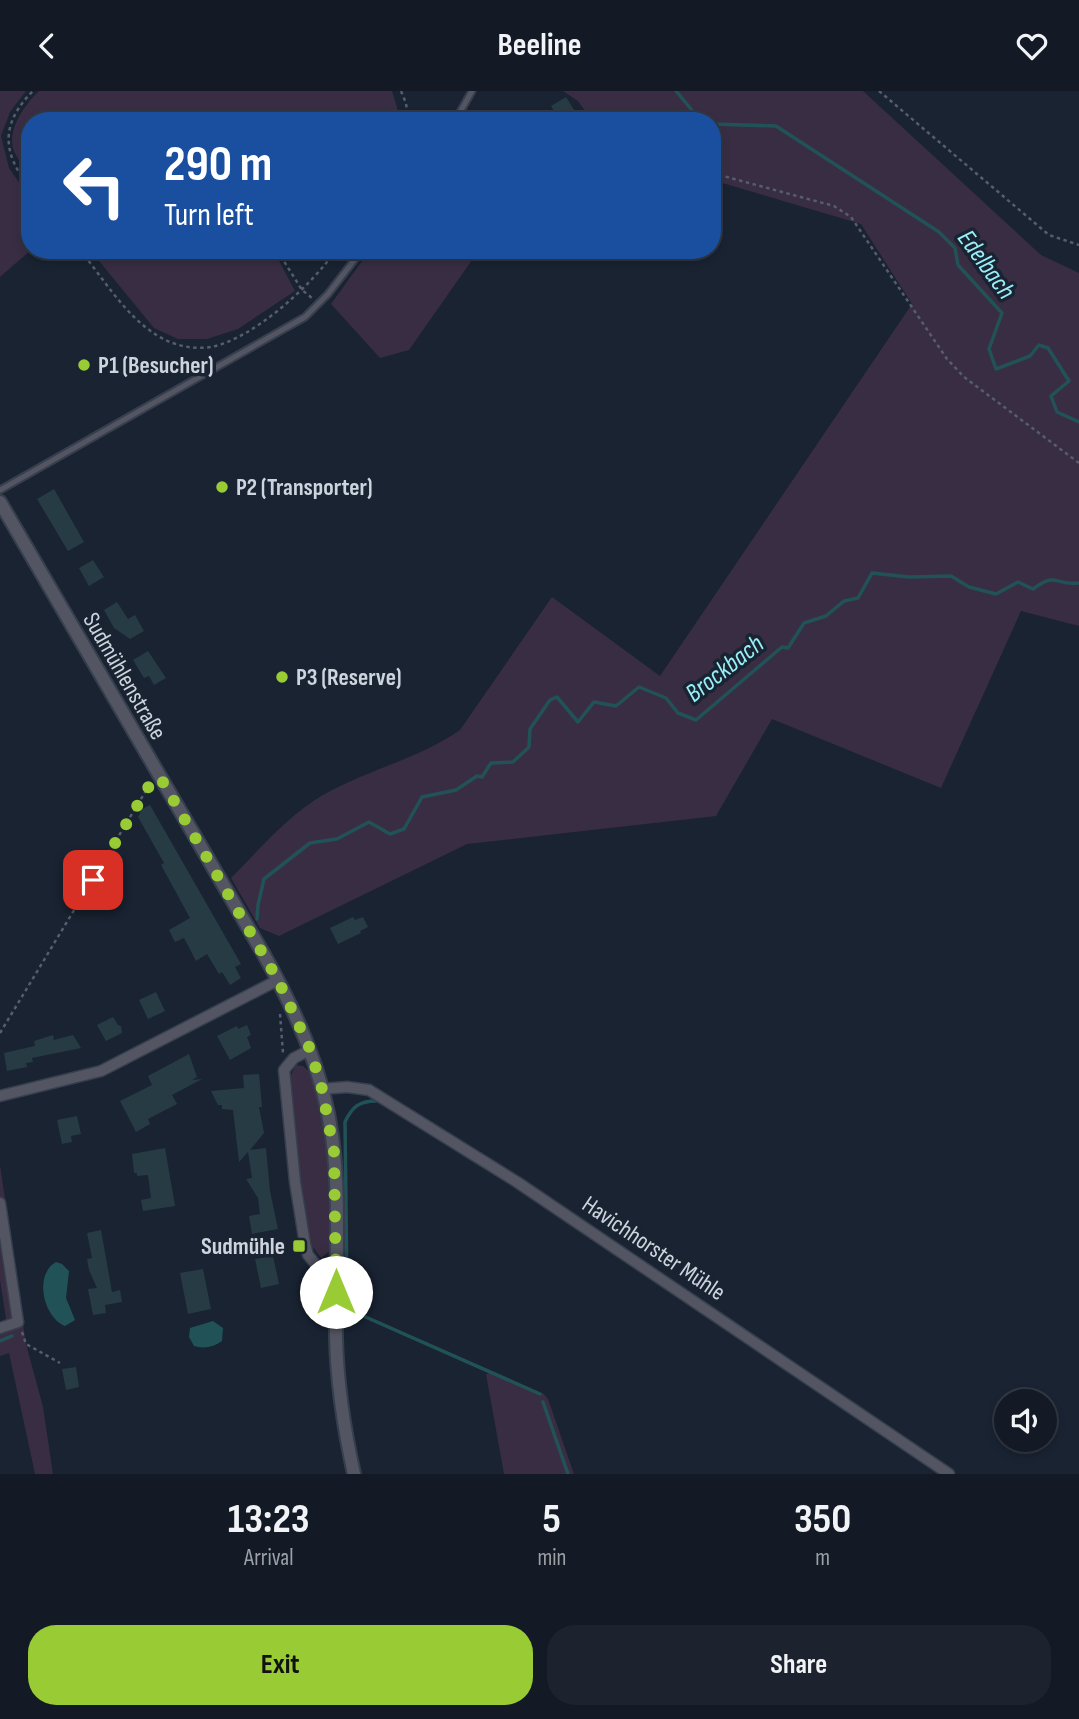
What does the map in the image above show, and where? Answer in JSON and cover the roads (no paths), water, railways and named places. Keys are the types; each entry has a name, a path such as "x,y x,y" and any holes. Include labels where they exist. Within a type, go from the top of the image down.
{"street":[{"name":"Sudmühlenstraße","path":"0,502 278,980 310,1049 322,1089 334,1152 337,1372 354,1474"},
{"path":"0,1096 101,1071 278,980"},
{"path":"310,1049 294,1058 284,1070 295,1182 308,1255 317,1266 336,1270"},
{"name":"Havichhorster Mühle","path":"322,1089 347,1087 369,1090 528,1189 949,1474"},
{"path":"0,1203 18,1322 0,1328"}],"lane":[{"path":"460,112 472,91"},
{"path":"0,490 293,324 320,304 355,259"}],"waterway":[{"name":"Edelbach","path":"676,91 694,112"},
{"name":"Edelbach","path":"721,124 776,126 939,232 955,248 958,265 1002,313 989,349 996,369 1030,356 1039,345 1048,348 1069,381 1051,396 1057,412 1079,422"},
{"name":"Brockbach","path":"257,919 264,879 310,843 337,839 369,822 390,834 404,829 422,797 456,790 477,776 482,777 491,763 513,762 529,747 530,729 550,700 557,697 578,722 594,702 616,706 639,687 666,698 678,713 696,720 782,647 788,648 804,623 826,616 844,601 858,598 872,573 909,577 951,576 969,587 996,594 1018,582 1033,589 1052,580 1079,583"},
{"path":"347,1292 345,1122 357,1106 376,1101"},
{"path":"352,1311 540,1394"},
{"name":"Brockbach","path":"0,1341 12,1336"},
{"path":"543,1402 568,1474"}],"place":[{"name":"P1 (Besucher)","path":"84,365"},
{"name":"P2 (Transporter)","path":"222,487"},
{"name":"P3 (Reserve)","path":"282,677"},
{"name":"Sudmühle","path":"299,1246"}]}
